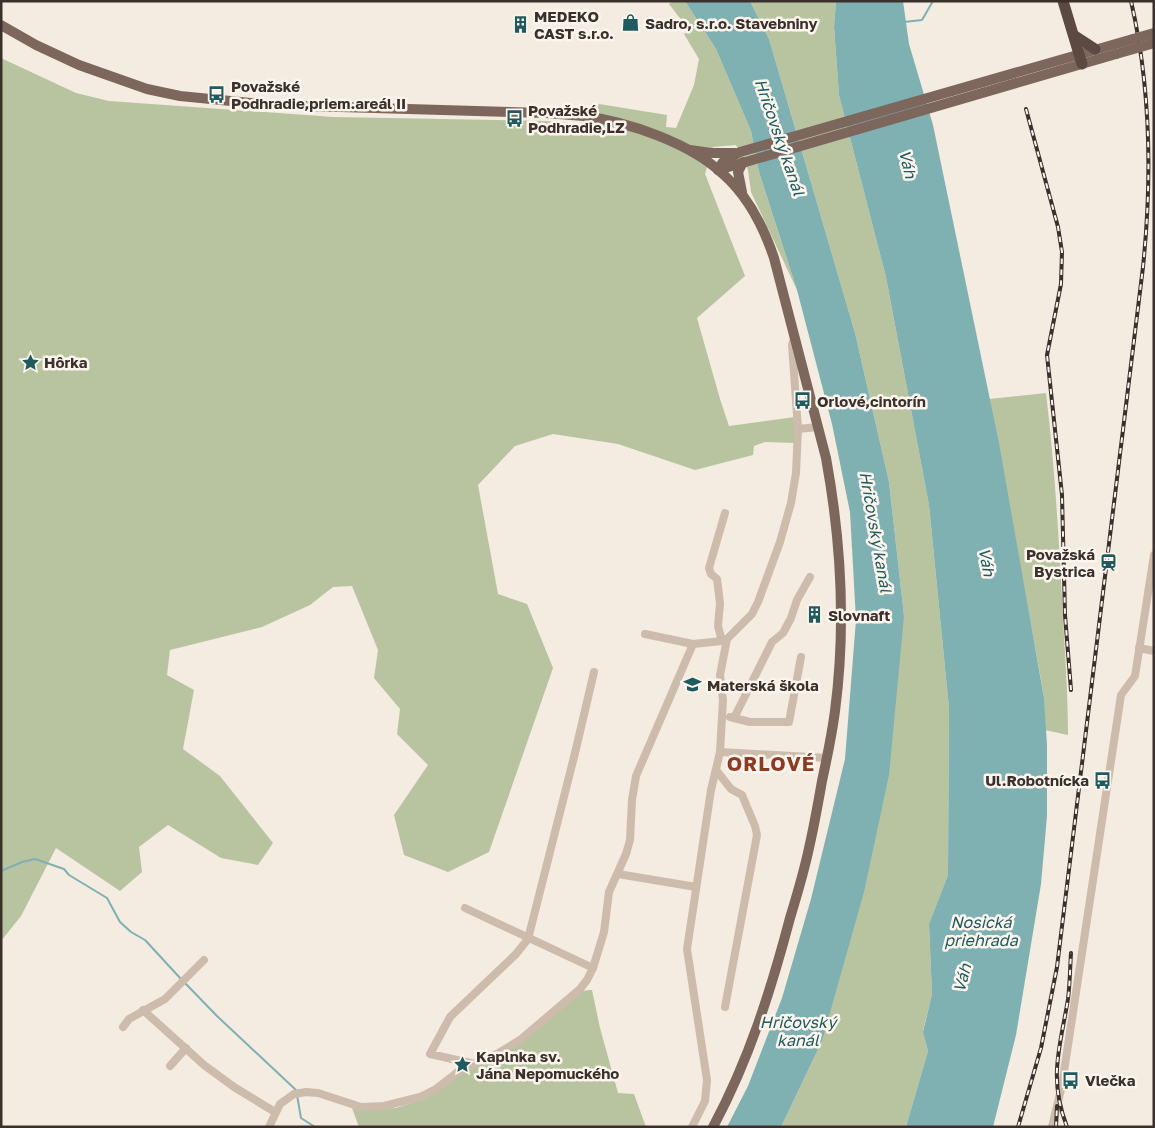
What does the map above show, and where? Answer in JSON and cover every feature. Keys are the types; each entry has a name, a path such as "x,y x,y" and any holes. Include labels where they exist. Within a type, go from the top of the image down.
{"highway":[{"path":"1063,1 1081,59"},
{"path":"1074,36 1095,49"}],"main road":[{"path":"1,25 36,45 79,65 146,89 180,96 272,105 546,113 585,116 641,130 684,149 718,170 743,197 762,228 770,247 818,427 828,473 835,522 841,624 835,710 809,850 775,974 751,1046 713,1127"},
{"path":"718,170 745,157 1114,49 1154,32"},
{"path":"1081,59 1095,49 1114,49 1154,43"},
{"path":"684,149 745,157"},
{"path":"743,197 738,176 745,157"}],"street":[{"path":"645,634 694,644 724,640 752,614 780,542 791,503 796,473 798,429 792,345 795,336"},
{"path":"798,429 818,427"},
{"path":"692,1127 705,1101 707,1080 687,949 711,790 720,752 724,700 720,675 724,640 718,626 720,603 717,579 711,574 709,568 725,513"},
{"path":"1052,1127 1064,1078 1120,695 1135,676 1154,557"},
{"path":"734,718 772,642 783,633 791,618 797,600 810,577"},
{"path":"269,1127 280,1104 296,1094 318,1093 361,1107 384,1106 420,1097 436,1089 458,1072 497,1054 520,1040 580,989 593,968 604,932 609,892 618,874 630,840 632,800 636,776 694,644"},
{"path":"1140,648 1154,650"},
{"path":"723,716 750,722 788,722 801,657"},
{"path":"475,1064 430,1054 450,1017 516,954 528,939 594,672"},
{"path":"720,752 827,758"},
{"path":"716,770 731,789 742,795 757,835 725,1007"},
{"path":"618,874 696,888"},
{"path":"465,908 593,968"},
{"path":"122,1027 128,1019 165,999 204,960"},
{"path":"143,1010 204,1065 234,1087 275,1112"},
{"path":"170,1066 186,1048"}],"green space":[{"path":"672,1 685,1 716,49 751,131 759,172 797,290 751,192 748,170 736,145 713,147 705,174 745,276 697,318 729,426 795,417 796,443 765,442 754,446 753,455 695,470 618,444 553,434 515,446 478,485 498,594 527,604 553,668 489,852 448,872 404,855 394,815 428,765 397,734 400,709 374,678 378,650 352,586 333,587 310,605 262,627 170,650 167,675 194,690 183,749 220,776 273,843 258,865 221,858 168,825 139,847 142,872 120,891 56,848 21,916 1,941 1,58 76,93 109,101 334,117 546,121 594,125 593,103 667,115 666,127 676,128 694,85 699,59 684,34 689,30 669,4"},
{"path":"750,1 836,1 834,27 839,95 886,277 929,505 949,708 948,875 929,924 932,994 923,1031 928,1051 906,1127 781,1127 822,1041 904,616 889,482 855,333 769,39"},
{"path":"1046,393 1058,533 1068,735 1045,730 1044,698 1040,674 989,399"},
{"path":"592,990 600,1028 618,1093 634,1094 646,1127 359,1127 352,1108 359,1110 396,1108 424,1099 461,1073 488,1062 582,991"}],"water":[{"name":"Hričovský kanál","path":"685,1 750,1 769,39 855,333 889,482 904,616 889,775 864,892 822,1041 781,1127 727,1127 748,1086 782,998 811,899 845,759 856,620 850,512 832,424 797,290 759,172 751,131 716,49"},
{"name":"Nosická priehrada","path":"836,1 903,1 909,44 933,125 999,443 1044,698 1047,745 1047,816 1041,884 1016,1035 993,1127 906,1127 928,1051 923,1032 932,994 929,924 948,875 949,708 929,505 886,277 839,95 834,27"}],"waterway":[{"path":"904,22 922,20 933,1"},
{"path":"1,871 35,859 64,869 69,875 107,898 120,922 131,932 145,940 181,979"},
{"path":"184,982 217,1016 296,1090"},
{"path":"297,1095 301,1118 315,1127"}],"railway":[{"path":"1018,1127 1041,1048 1057,967 1143,267 1148,201 1148,134 1143,67 1131,1"},
{"path":"1026,109 1058,227 1062,252 1061,284 1047,355 1062,495 1065,615 1071,690"},
{"path":"1067,1127 1058,1093 1057,1063 1068,999 1071,953"},
{"path":"1056,1127 1057,1106"}],"place":[{"name":"Sadro, s.r.o. Stavebniny","path":"631,23"},
{"name":"MEDEKO CAST s.r.o.","path":"520,25"},
{"name":"Považské Podhradie,priem.areál II","path":"217,95"},
{"name":"Považské Podhradie,LZ","path":"514,119"},
{"name":"Hôrka","path":"30,362"},
{"name":"Orlové,cintorín","path":"803,401"},
{"name":"Považská Bystrica","path":"1109,563"},
{"name":"Slovnaft","path":"814,615"},
{"name":"Materská škola","path":"693,685"},
{"name":"Ul.Robotnícka","path":"1103,780"},
{"name":"Kaplnka sv. Jána Nepomuckého","path":"462,1065"},
{"name":"Vlečka","path":"1071,1080"}],"district":[{"name":"ORLOVÉ","path":"771,763"}],"water label":[{"name":"Váh","path":"908,164"},
{"name":"Váh","path":"987,562"},
{"name":"Váh","path":"962,978"}]}
